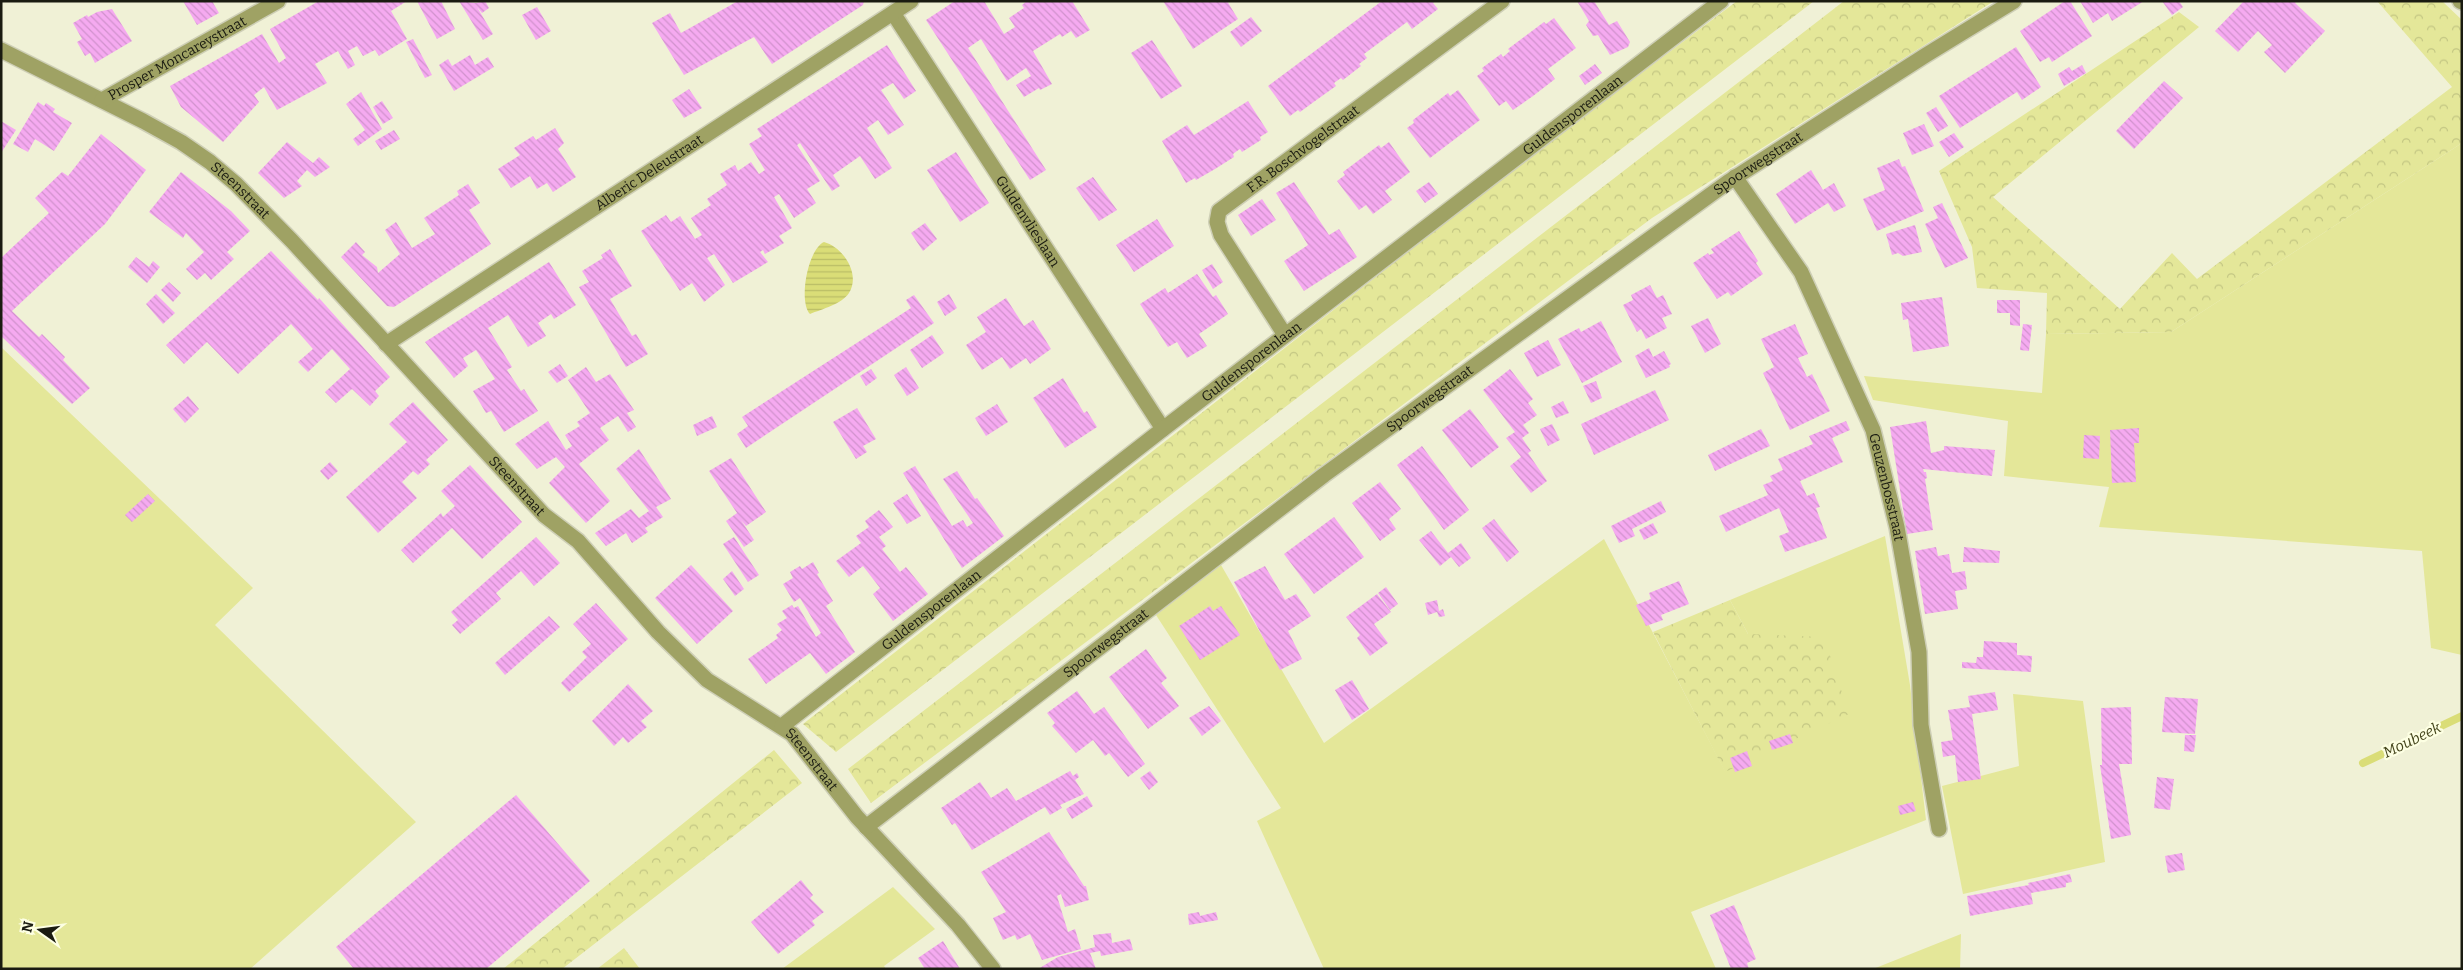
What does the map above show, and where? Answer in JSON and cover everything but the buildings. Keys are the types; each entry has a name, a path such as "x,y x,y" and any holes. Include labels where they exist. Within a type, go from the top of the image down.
{"street":[{"name":"Prosper Moncareystraat","path":"102,100 278,1"},
{"name":"F.R. Boschvogelstraat","path":"1285,335 1220,235 1219,211 1502,1"},
{"name":"Guldensporenlaan","path":"787,730 1163,429 1721,1"},
{"name":"Spoorwegstraat","path":"861,822 1324,474 1735,177 2014,1"},
{"name":"Alberic Deleustraat","path":"386,344 900,6"},
{"name":"Guldenvlieslaan","path":"900,6 1163,429"},
{"name":"Steenstraat","path":"1,50 181,142 230,179 292,241 544,515 578,542 683,658 707,680 787,730 861,822 958,925 993,969"},
{"name":"Geuzenbosstraat","path":"1735,177 1801,272 1873,430 1897,527 1919,652 1921,724 1939,829"}],"green space":[{"path":"1737,1 1814,1 836,752 803,724 1509,173"},
{"path":"1844,1 1994,1 1652,218 871,803 848,769"},
{"path":"2377,1 2442,1 2462,20 2462,143 2171,332 2046,334 2047,293 1977,288 1972,247 1939,171 2179,12 2199,27 1993,197 2120,309 2172,253 2197,279 2452,87"},
{"path":"2462,143 2462,655 2431,648 2422,551 2099,527 2109,487 2004,476 2008,421 1873,400 1864,376 2042,393 2046,334 2171,332"},
{"path":"1,347 253,588 215,625 416,822 250,969 1,969"},
{"path":"1885,536 1910,685 1926,820 1691,912 1716,969 1324,969 1257,821 1281,808 1156,615 1221,565 1324,743 1604,539 1725,771 1748,634 1730,600"},
{"path":"1730,600 1748,634 1824,637 1849,714 1725,772 1653,632"},
{"path":"2013,694 2083,701 2105,862 1963,894 1942,786 2019,766"},
{"path":"774,750 802,783 562,969 503,969"},
{"path":"893,887 935,929 884,966 886,969 782,969"},
{"path":"1961,934 1960,969 1873,969"},
{"path":"624,948 640,969 597,969"}],"shaded area":[{"path":"824,242 838,249 848,262 853,278 852,286 849,293 842,300 810,314 806,307 805,298 806,276 813,254"}],"waterway":[{"name":"Moubeek","path":"2363,763 2462,716"}]}
